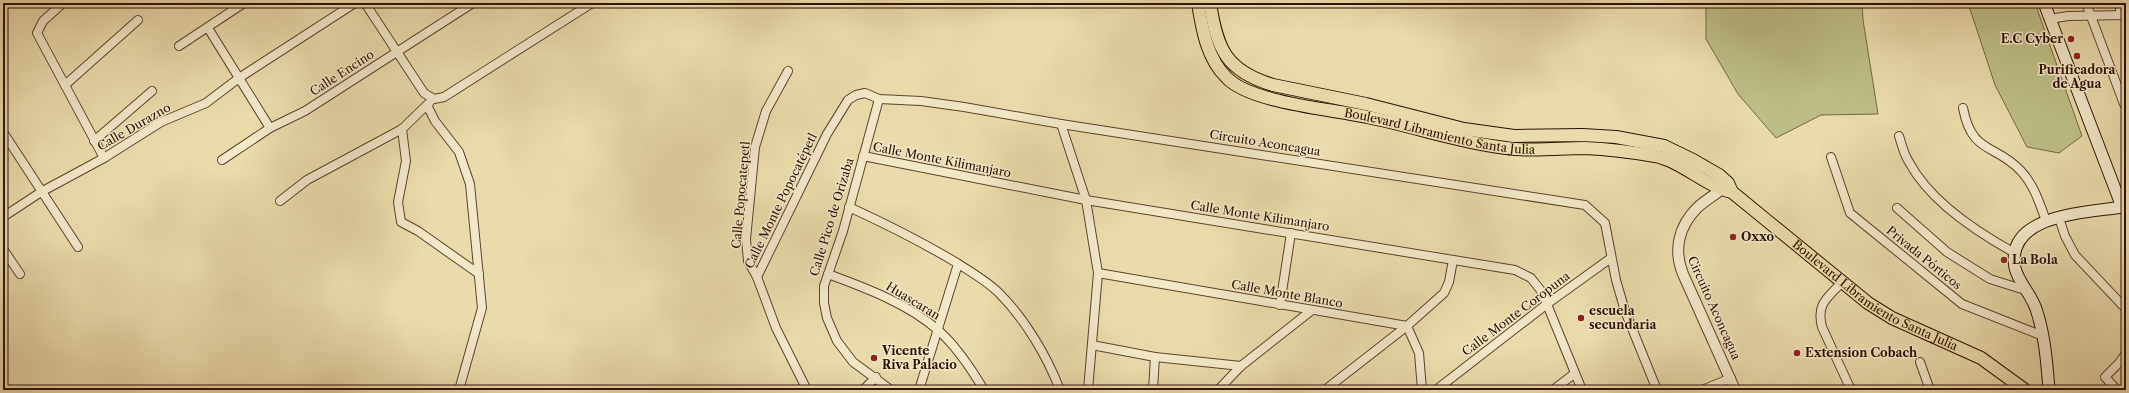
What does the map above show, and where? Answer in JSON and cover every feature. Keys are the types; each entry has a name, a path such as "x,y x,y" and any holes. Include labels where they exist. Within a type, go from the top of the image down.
{"main road":[{"name":"Boulevard Libramiento Santa Julia","path":"1198,3 1203,33 1214,62 1227,79 1245,90 1272,98 1367,117 1464,141 1492,146 1542,151 1585,148 1657,157 1727,188 1868,303 1892,318 1981,358 2025,390"},
{"name":"Boulevard Libramiento Santa Julia","path":"1210,3 1214,30 1220,47 1229,60 1240,71 1254,79 1273,85 1399,111 1464,129 1514,136 1583,135 1616,137 1664,146 1719,175 1727,188"},
{"path":"2044,3 2124,207 2059,218 2036,224 2024,234 2013,252 2016,270 2025,290 2037,310 2043,336 2049,390"}],"street":[{"path":"63,3 43,21 37,33 104,158"},
{"path":"179,46 244,3"},
{"name":"Calle Durazno","path":"3,217 41,192 104,158 161,122 206,103 239,78 355,3"},
{"path":"365,3 424,93 434,99"},
{"name":"Calle Encino","path":"222,160 270,128 305,111 473,3"},
{"path":"280,201 307,180 402,129 434,99 444,97 592,3"},
{"path":"2086,3 2124,104"},
{"path":"2050,19 2091,15 2124,15 2119,3"},
{"path":"65,85 138,20"},
{"path":"208,28 270,128"},
{"name":"Calle Popocatepetl","path":"757,277 748,261 746,239 755,147 766,111 788,71"},
{"path":"94,141 152,91"},
{"name":"Calle Monte Popocatépetl","path":"807,390 776,328 757,277 827,134 848,100 865,92 879,99"},
{"name":"Circuito Aconcagua","path":"879,99 921,101 1585,205 1605,223 1611,258 1624,312 1657,390"},
{"name":"Calle Pico de Orizaba","path":"879,99 849,207 824,286 824,303 827,318 837,341 853,362 876,377 891,390"},
{"path":"427,105 435,121 459,152 470,184 482,308 459,390"},
{"path":"1963,108 1966,124 1973,137 1982,146 2010,161 2030,182 2046,221"},
{"path":"1061,124 1086,200 1098,273 1088,390"},
{"path":"402,129 406,161 398,202 401,222 418,231 479,274"},
{"path":"3,132 78,247"},
{"path":"1899,136 1908,162 1932,191 1983,236 2013,252"},
{"name":"Calle Monte Kilimanjaro","path":"863,156 1086,200 1453,260 1523,273 1537,284 1547,304 1574,374 1582,390"},
{"name":"Privada Pórticos","path":"1831,157 1850,213 1962,304 2043,336"},
{"name":"Circuito Aconcagua","path":"1727,188 1698,207 1691,216 1680,236 1677,254 1683,274 1736,390"},
{"path":"849,207 891,226 958,264 999,293 1020,318 1053,371 1060,390"},
{"path":"1897,208 1948,252 1990,279 2025,290"},
{"path":"2059,218 2065,236 2075,255 2126,309"},
{"path":"1280,305 1291,233"},
{"path":"3,249 20,274"},
{"name":"Calle Monte Coropuna","path":"1436,390 1547,304 1611,258"},
{"path":"1325,390 1407,326 1444,293 1449,282 1453,260"},
{"path":"919,390 958,264"},
{"name":"Calle Monte Blanco","path":"1098,273 1407,326"},
{"name":"Huascaran","path":"828,274 880,295 924,319 948,340 984,390"},
{"path":"1842,282 1820,305 1819,316 1822,327 1851,390"},
{"path":"1218,390 1241,366 1312,310"},
{"path":"1407,326 1419,353 1422,390"},
{"path":"1092,345 1156,357 1241,366"},
{"path":"2117,390 2105,377 2119,363 2126,353"},
{"path":"1153,390 1156,357"},
{"path":"1920,362 1930,390"},
{"path":"2119,363 2126,369"},
{"path":"1553,390 1574,374"},
{"path":"863,390 876,377"},
{"path":"1702,390 1731,378"}],"green space":[{"path":"1706,3 1862,3 1863,20 1878,114 1821,115 1776,138 1738,94 1706,39"},
{"path":"1979,3 2035,3 2082,136 2059,153 2027,147 1995,85 1969,6"}],"place":[{"name":"E.C Cyber","path":"2071,39"},
{"name":"Purificadora de Agua","path":"2077,56"},
{"name":"Oxxo","path":"1733,237"},
{"name":"La Bola","path":"2004,260"},
{"name":"escuela secundaria","path":"1581,318"},
{"name":"Extension Cobach","path":"1797,353"},
{"name":"Vicente Riva Palacio","path":"874,358"}]}
